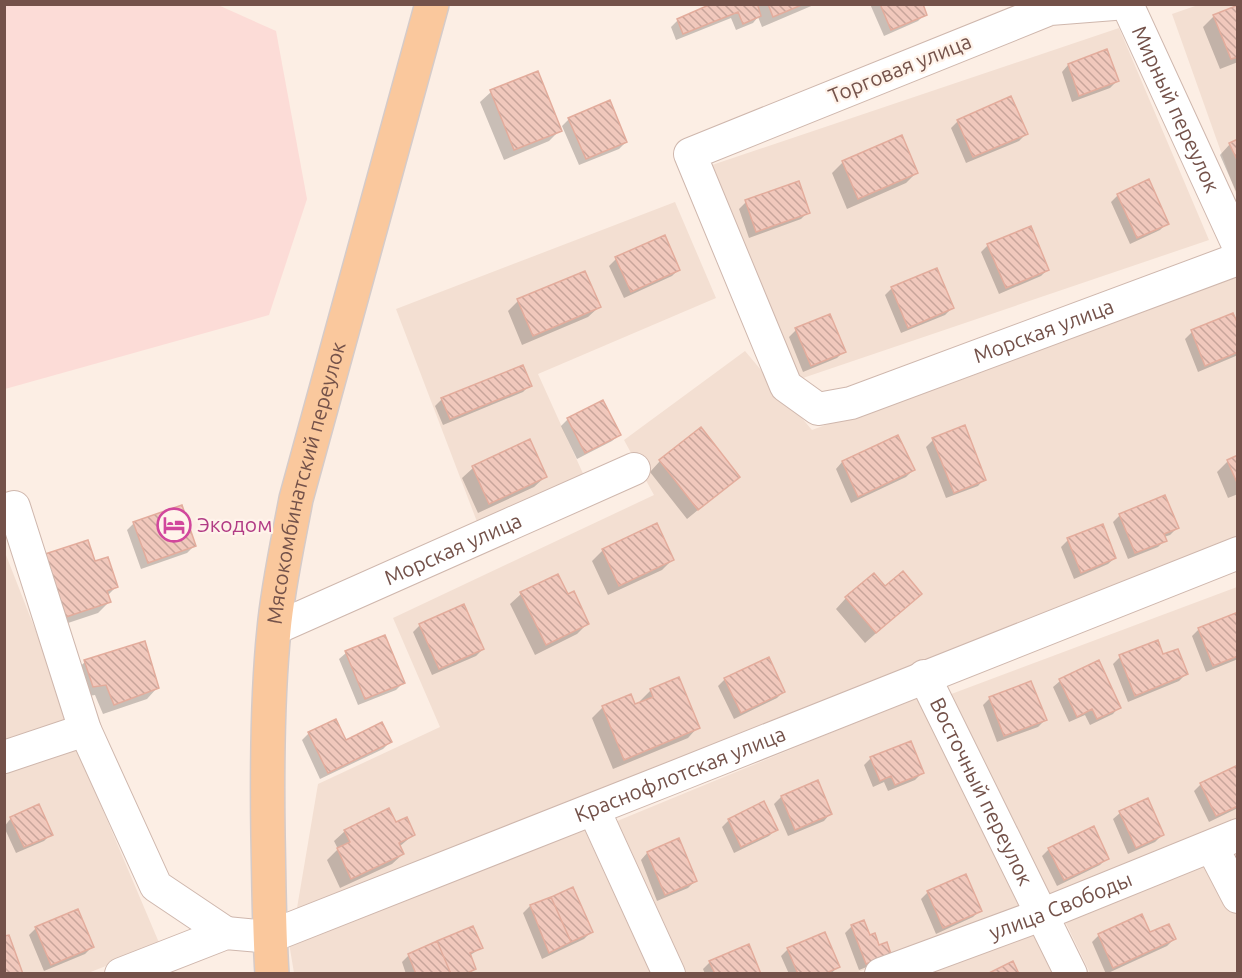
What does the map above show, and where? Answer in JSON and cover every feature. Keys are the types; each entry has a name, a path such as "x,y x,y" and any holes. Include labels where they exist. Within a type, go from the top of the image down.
{"main road":[{"name":"Мясокомбинатский переулок","path":"272,974 269,937 267,794 274,629 296,499 432,4"}],"street":[{"name":"Торговая улица","path":"690,154 1049,7 1114,4"},
{"name":"Мирный переулок","path":"1127,4 1238,245"},
{"name":"Морская улица","path":"690,154 786,386 818,409 851,404 1238,259"},
{"name":"Морская улица","path":"274,629 634,469"},
{"path":"9,509 85,730 156,886 226,933"},
{"name":"Краснофлотская улица","path":"121,974 226,933 269,937 1238,553"},
{"name":"Восточный переулок","path":"924,676 1071,974"},
{"path":"4,757 85,730"},
{"path":"594,810 669,974"},
{"path":"1225,841 1238,897"},
{"name":"улица Свободы","path":"881,974 1041,915 1225,841"}],"shaded area":[{"path":"5,4 218,5 276,31 307,199 269,315 5,389"},
{"path":"1198,5 1237,5 1237,197 1172,14"},
{"path":"1119,28 1209,240 797,380 712,165"},
{"path":"675,202 716,298 538,374 585,478 479,527 396,309"},
{"path":"1236,272 1237,541 296,914 318,784 440,727 393,618 654,495 624,440 745,351 812,430"},
{"path":"4,550 73,726 4,750"},
{"path":"1237,587 1237,823 1045,909 946,696"},
{"path":"925,694 1030,910 855,973 680,973 610,824"},
{"path":"77,749 160,945 88,973 5,973 4,773"},
{"path":"588,826 659,973 294,973 289,943"},
{"path":"1208,854 1237,912 1237,973 1090,973 1058,907"},
{"path":"1028,923 1056,974 895,974"}],"building":[{"path":"711,4 760,4 758,6 761,16 743,24 738,12 683,34 677,19"},
{"path":"768,4 804,4 773,17"},
{"path":"880,4 923,4 927,15 891,30"},
{"path":"1238,5 1238,57 1231,59 1213,15"},
{"path":"1107,49 1119,81 1079,96 1068,64"},
{"path":"538,71 562,131 514,150 490,90"},
{"path":"1011,96 1028,134 973,157 957,120"},
{"path":"610,100 627,142 586,159 568,118"},
{"path":"902,135 918,173 858,199 842,161"},
{"path":"1238,139 1238,162 1229,143"},
{"path":"1149,179 1169,224 1137,238 1117,194"},
{"path":"799,181 810,213 756,232 745,200"},
{"path":"1031,226 1049,270 1006,288 987,244"},
{"path":"665,235 680,270 631,292 615,257"},
{"path":"937,268 954,308 908,328 891,287"},
{"path":"585,271 601,307 533,336 517,299"},
{"path":"1233,313 1238,324 1238,352 1205,366 1191,330"},
{"path":"830,314 846,352 811,366 795,328"},
{"path":"523,365 532,386 450,419 441,398"},
{"path":"603,400 621,435 585,453 567,418"},
{"path":"965,425 986,480 954,493 932,438"},
{"path":"701,427 740,477 698,510 659,460"},
{"path":"898,435 915,470 858,497 842,461"},
{"path":"530,439 547,477 489,504 472,466"},
{"path":"1238,455 1238,485 1227,460"},
{"path":"1165,495 1179,528 1164,534 1167,541 1135,553 1119,514"},
{"path":"182,505 196,546 148,563 133,522"},
{"path":"657,523 674,560 619,586 602,549"},
{"path":"1103,524 1116,558 1081,573 1067,538"},
{"path":"88,540 95,561 108,557 118,587 107,591 111,602 66,617 45,554"},
{"path":"903,571 922,594 876,633 845,597 874,573 885,586"},
{"path":"558,574 568,594 574,591 589,624 546,645 520,592"},
{"path":"464,604 484,649 439,669 419,624"},
{"path":"1238,612 1238,656 1213,666 1198,628"},
{"path":"385,635 405,683 365,699 345,651"},
{"path":"1158,640 1163,654 1178,649 1188,674 1135,696 1119,655"},
{"path":"145,641 159,688 114,705 106,685 93,687 84,660"},
{"path":"769,657 785,692 741,713 724,678"},
{"path":"1099,660 1121,708 1097,719 1092,709 1077,717 1059,679"},
{"path":"679,677 700,728 624,760 602,706 631,694 635,704 653,697 650,689"},
{"path":"1031,681 1047,720 1004,736 989,697"},
{"path":"336,719 346,740 382,722 392,742 328,773 308,732"},
{"path":"911,741 924,773 895,785 891,776 880,781 870,757"},
{"path":"1238,765 1238,806 1216,816 1200,783"},
{"path":"818,780 832,814 795,830 781,796"},
{"path":"1148,798 1164,835 1136,848 1119,811"},
{"path":"764,801 778,830 741,847 728,819"},
{"path":"39,804 53,835 24,847 10,817"},
{"path":"389,808 396,822 407,817 415,835 399,843 404,854 351,879 337,848 350,842 344,830"},
{"path":"1094,826 1109,859 1064,880 1048,848"},
{"path":"679,838 697,881 665,895 647,852"},
{"path":"966,874 982,911 943,928 927,891"},
{"path":"573,887 593,932 571,942 551,897"},
{"path":"551,897 571,942 549,953 530,905"},
{"path":"78,909 94,947 51,965 35,927"},
{"path":"1142,914 1150,932 1169,924 1176,939 1113,968 1098,934"},
{"path":"864,920 870,935 875,933 879,945 887,942 891,954 866,964 851,925"},
{"path":"473,926 483,948 470,953 476,969 465,974 451,974 437,941"},
{"path":"825,932 840,967 824,974 798,974 787,948"},
{"path":"9,935 23,974 4,974 4,936"},
{"path":"437,941 451,974 416,974 408,954"},
{"path":"749,944 761,974 715,974 709,961"},
{"path":"1013,961 1019,974 987,974"}],"place":[{"name":"Экодом","path":"174,525"}]}
